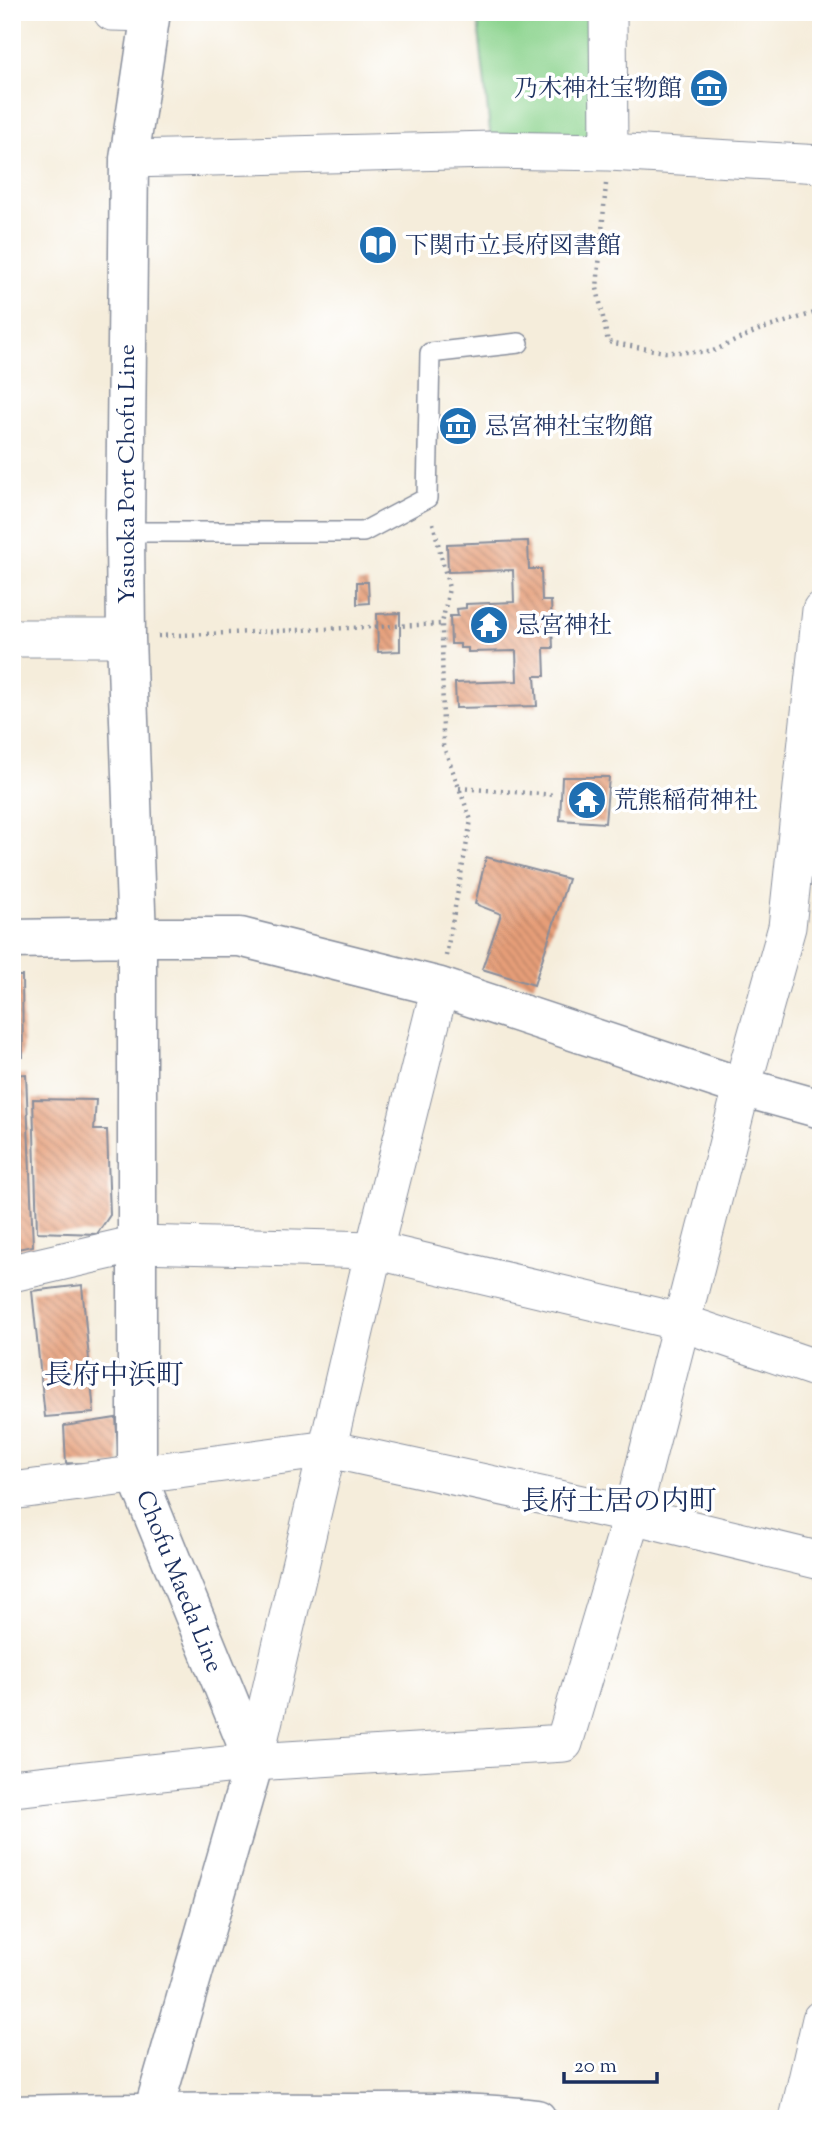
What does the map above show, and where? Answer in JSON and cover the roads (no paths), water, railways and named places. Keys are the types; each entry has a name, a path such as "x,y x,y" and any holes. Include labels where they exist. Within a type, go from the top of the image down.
{"main road":[{"name":"Yasuoka Port Chofu Line","path":"137,937 126,638 129,159 151,13"},
{"name":"Chofu Maeda Line","path":"137,937 137,1476 254,1762"},
{"path":"12,939 240,937 440,987 742,1087 821,1110"},
{"path":"153,2115 254,1762"},
{"path":"12,2115 500,2114 537,2119"}],"street":[{"path":"112,12 151,13"},
{"path":"608,12 609,152"},
{"path":"129,159 392,151 609,152 821,164"},
{"path":"12,1788 254,1762 564,1743 632,1515 680,1322 787,927 821,610"},
{"path":"12,638 126,638"},
{"path":"254,1762 374,1250 440,987"},
{"path":"12,1273 136,1244 374,1250 680,1322 821,1370"},
{"path":"12,1492 329,1449 632,1515 821,1561"},
{"path":"798,2119 821,2019"}],"lane":[{"path":"125,532 363,532 427,498 430,353 519,343"}],"place":[{"name":"乃木神社宝物館","path":"709,88"},
{"name":"下関市立長府図書館","path":"378,245"},
{"name":"忌宮神社宝物館","path":"458,426"},
{"name":"忌宮神社","path":"489,625"},
{"name":"荒熊稲荷神社","path":"587,800"}],"district":[{"name":"長府中浜町","path":"114,1374"},
{"name":"長府土居の内町","path":"619,1500"}]}
